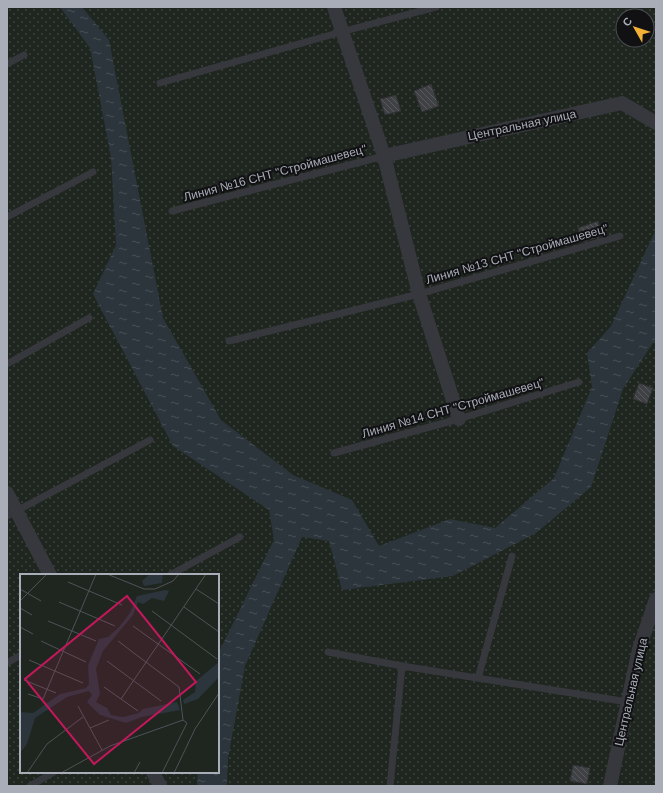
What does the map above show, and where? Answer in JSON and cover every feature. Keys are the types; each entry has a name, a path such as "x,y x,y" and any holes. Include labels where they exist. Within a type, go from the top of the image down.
{"street":[{"path":"334,7 341,32 384,156 419,294 459,419"},
{"name":"Центральная улица","path":"384,156 622,104 656,123"},
{"path":"7,493 12,514 49,574"},
{"name":"Центральная улица","path":"610,786 639,649 656,599"},
{"path":"154,773 160,786"}],"lane":[{"path":"160,83 436,7"},
{"path":"7,64 24,55"},
{"name":"Линия №16 СНТ \"Строймашевец\"","path":"172,211 384,156"},
{"path":"7,217 93,172"},
{"name":"Линия №13 СНТ \"Строймашевец\"","path":"229,341 419,294 620,236"},
{"path":"7,364 89,318"},
{"name":"Линия №14 СНТ \"Строймашевец\"","path":"334,454 459,419 579,382"},
{"path":"12,514 150,440"},
{"path":"172,574 240,537"},
{"path":"478,678 512,556"},
{"path":"328,652 402,666 628,702"},
{"path":"7,663 20,656"},
{"path":"390,786 402,666"},
{"path":"30,786 52,773"}],"shaded area":[{"path":"7,7 656,7 656,786 7,786"}],"water":[{"path":"60,7 82,7 109,40 163,318 221,420 293,475 352,500 379,546 450,519 495,528 554,478 592,387 587,353 611,326 656,229 656,338 623,389 591,487 536,533 453,576 342,590 329,541 302,537 245,666 228,758 227,786 197,786 198,773 219,773 219,652 274,540 269,510 173,446 93,294 116,245 111,157 90,48"}],"building":[{"path":"431,84 439,106 422,112 414,91"},
{"path":"396,95 401,111 385,115 380,99"},
{"path":"598,221 602,236 582,242 578,228"},
{"path":"639,383 653,388 647,404 633,399"},
{"path":"573,765 590,768 587,784 570,781"}]}
